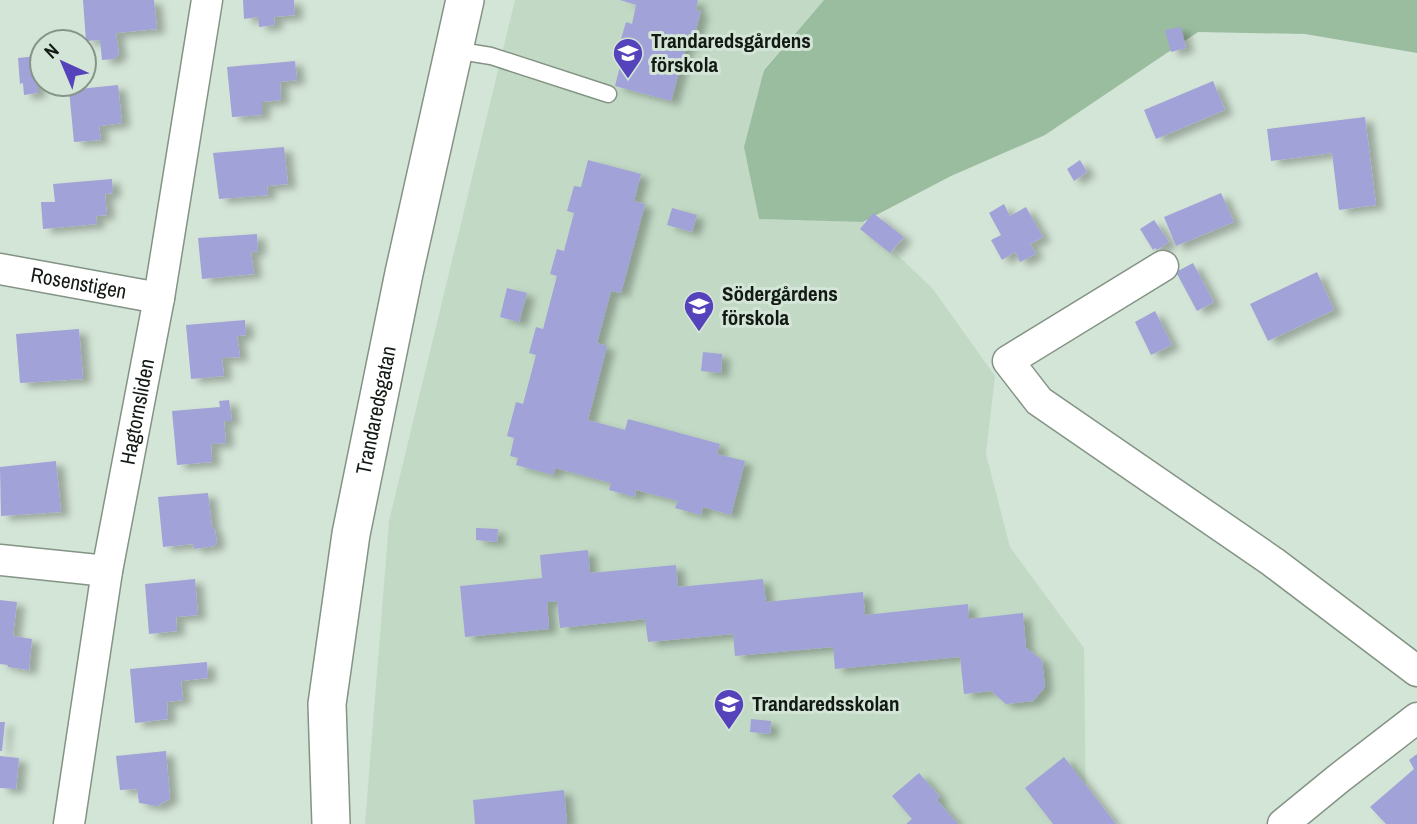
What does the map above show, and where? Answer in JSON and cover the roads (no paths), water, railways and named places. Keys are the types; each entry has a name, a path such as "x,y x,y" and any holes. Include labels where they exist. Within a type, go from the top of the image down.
{"street":[{"name":"Hagtornsliden","path":"69,824 107,571 159,298 207,0"},
{"name":"Trandaredsgatan","path":"331,824 327,704 351,534 404,273 466,0"},
{"path":"1163,266 1007,361 1039,401 1273,562 1417,671"},
{"name":"Rosenstigen","path":"0,268 159,298"},
{"path":"0,560 107,571"},
{"path":"1283,824 1417,718"}],"lane":[{"path":"454,50 491,56 608,94"}],"place":[{"name":"Trandaredsgårdens förskola","path":"628,80"},
{"name":"Södergårdens förskola","path":"699,333"},
{"name":"Trandaredsskolan","path":"729,731"}]}
